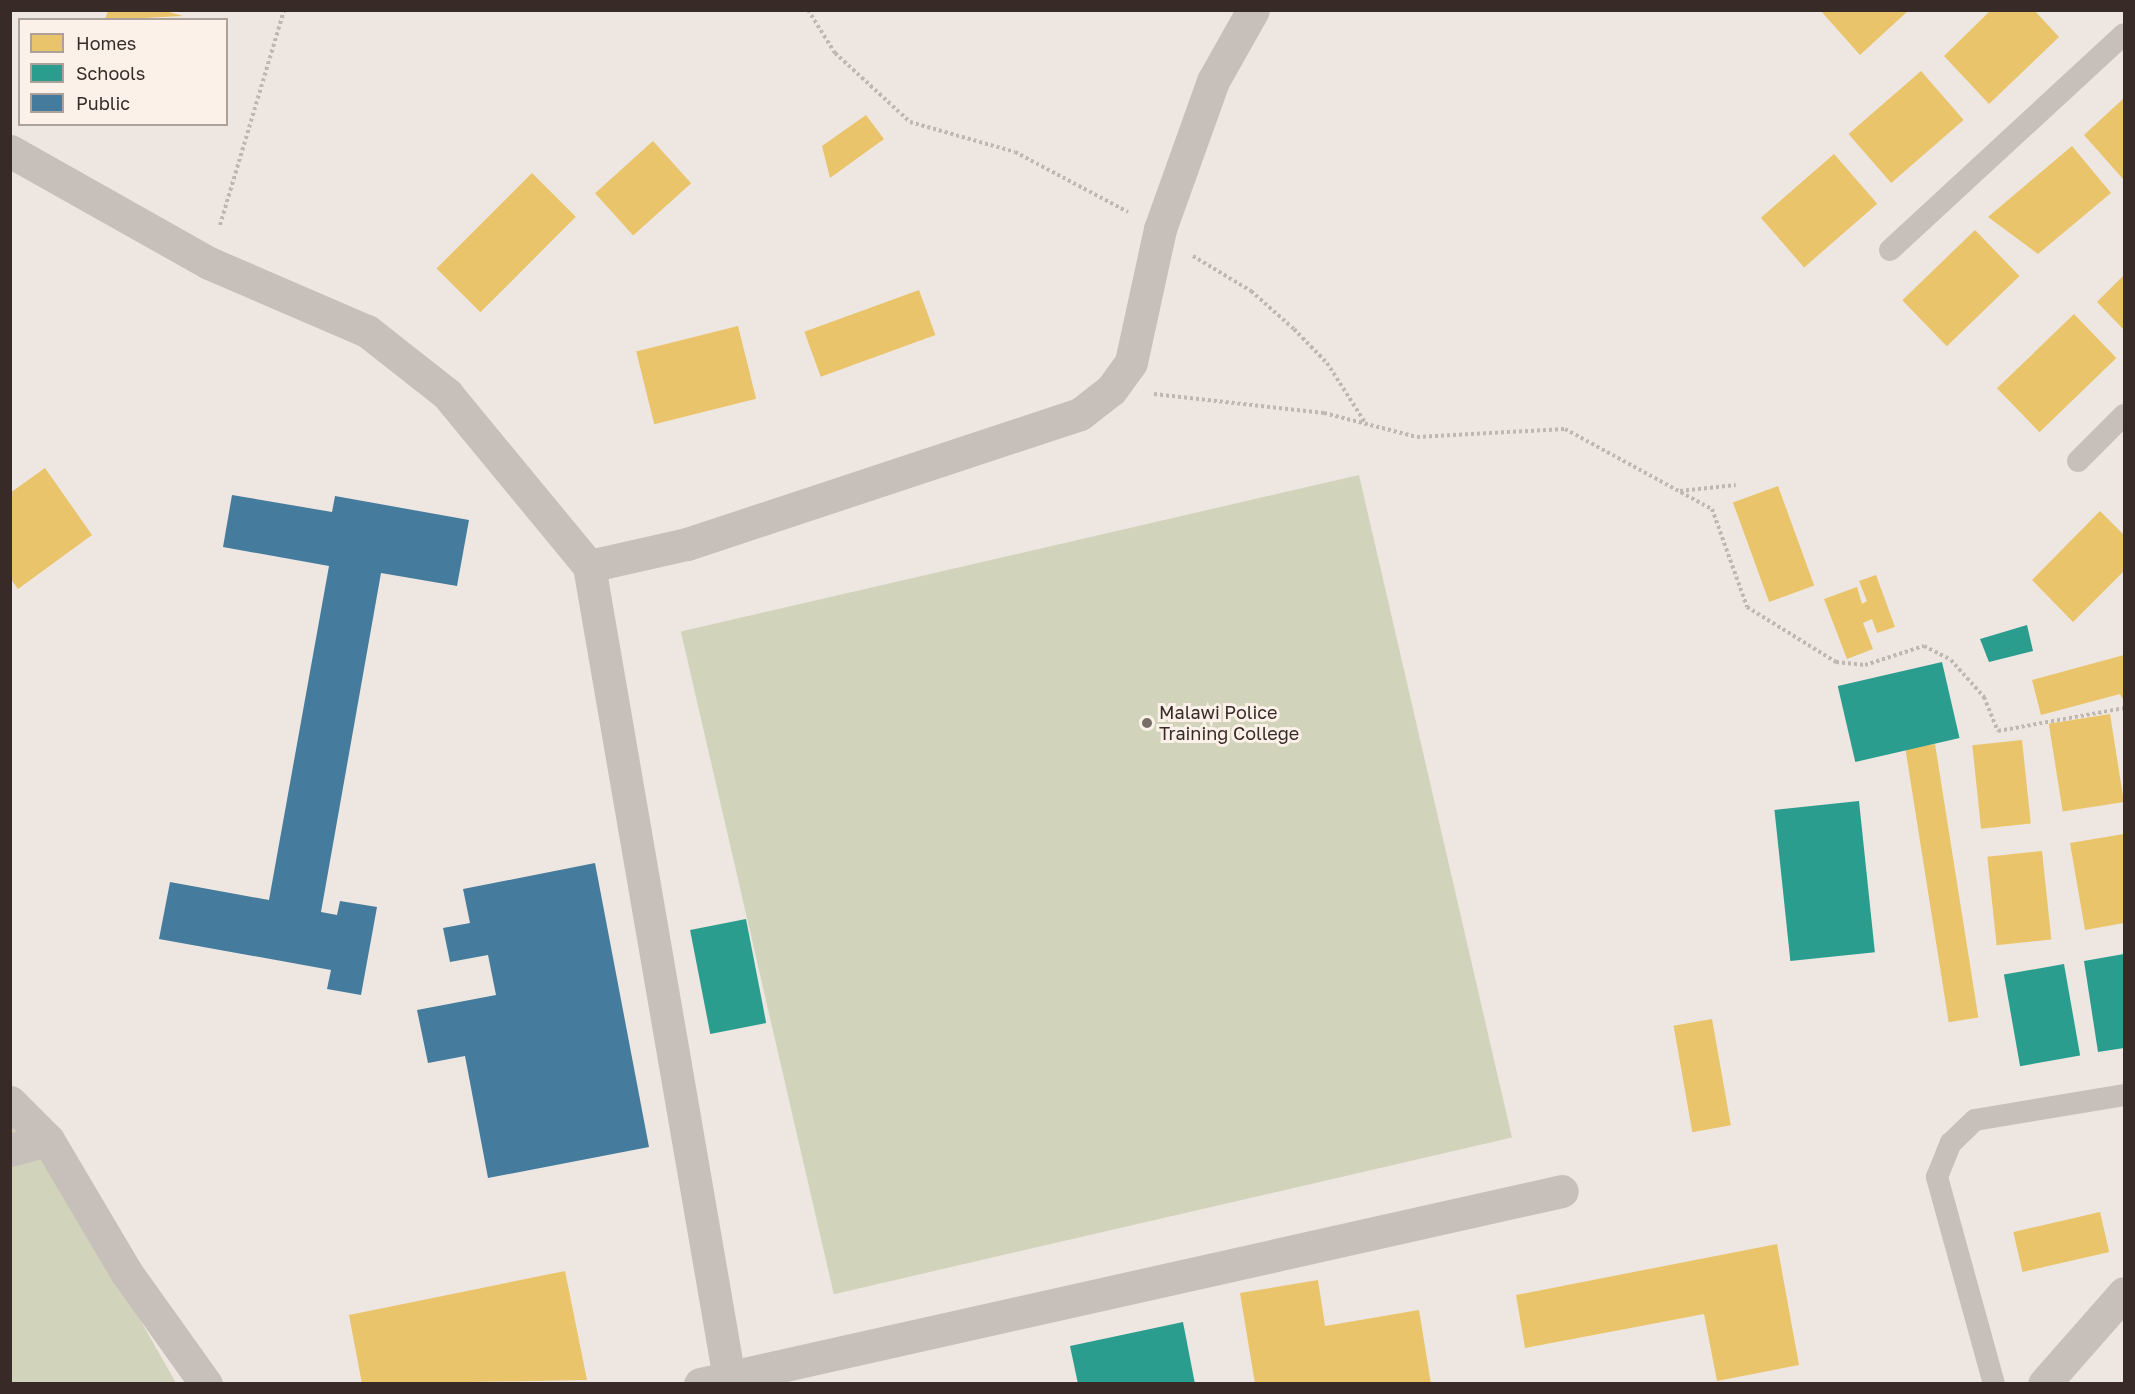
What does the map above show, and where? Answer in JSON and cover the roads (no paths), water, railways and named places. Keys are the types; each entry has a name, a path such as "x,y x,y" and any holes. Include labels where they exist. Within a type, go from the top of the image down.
{"street":[{"path":"589,566 687,544 1080,414 1111,390 1131,362 1160,229 1213,81 1253,10"},
{"path":"10,151 209,263 367,331 447,394 589,566 720,1381 1562,1191"},
{"path":"10,1102 48,1140 126,1272 206,1383"},
{"path":"10,1150 48,1140"},
{"path":"2044,1383 2124,1293"}],"lane":[{"path":"1890,250 2124,34"},
{"path":"2078,461 2124,415"},
{"path":"1994,1383 1937,1177 1951,1143 1975,1120 2124,1095"}],"place":[{"name":"Malawi Police Training College","path":"1147,723"}]}
